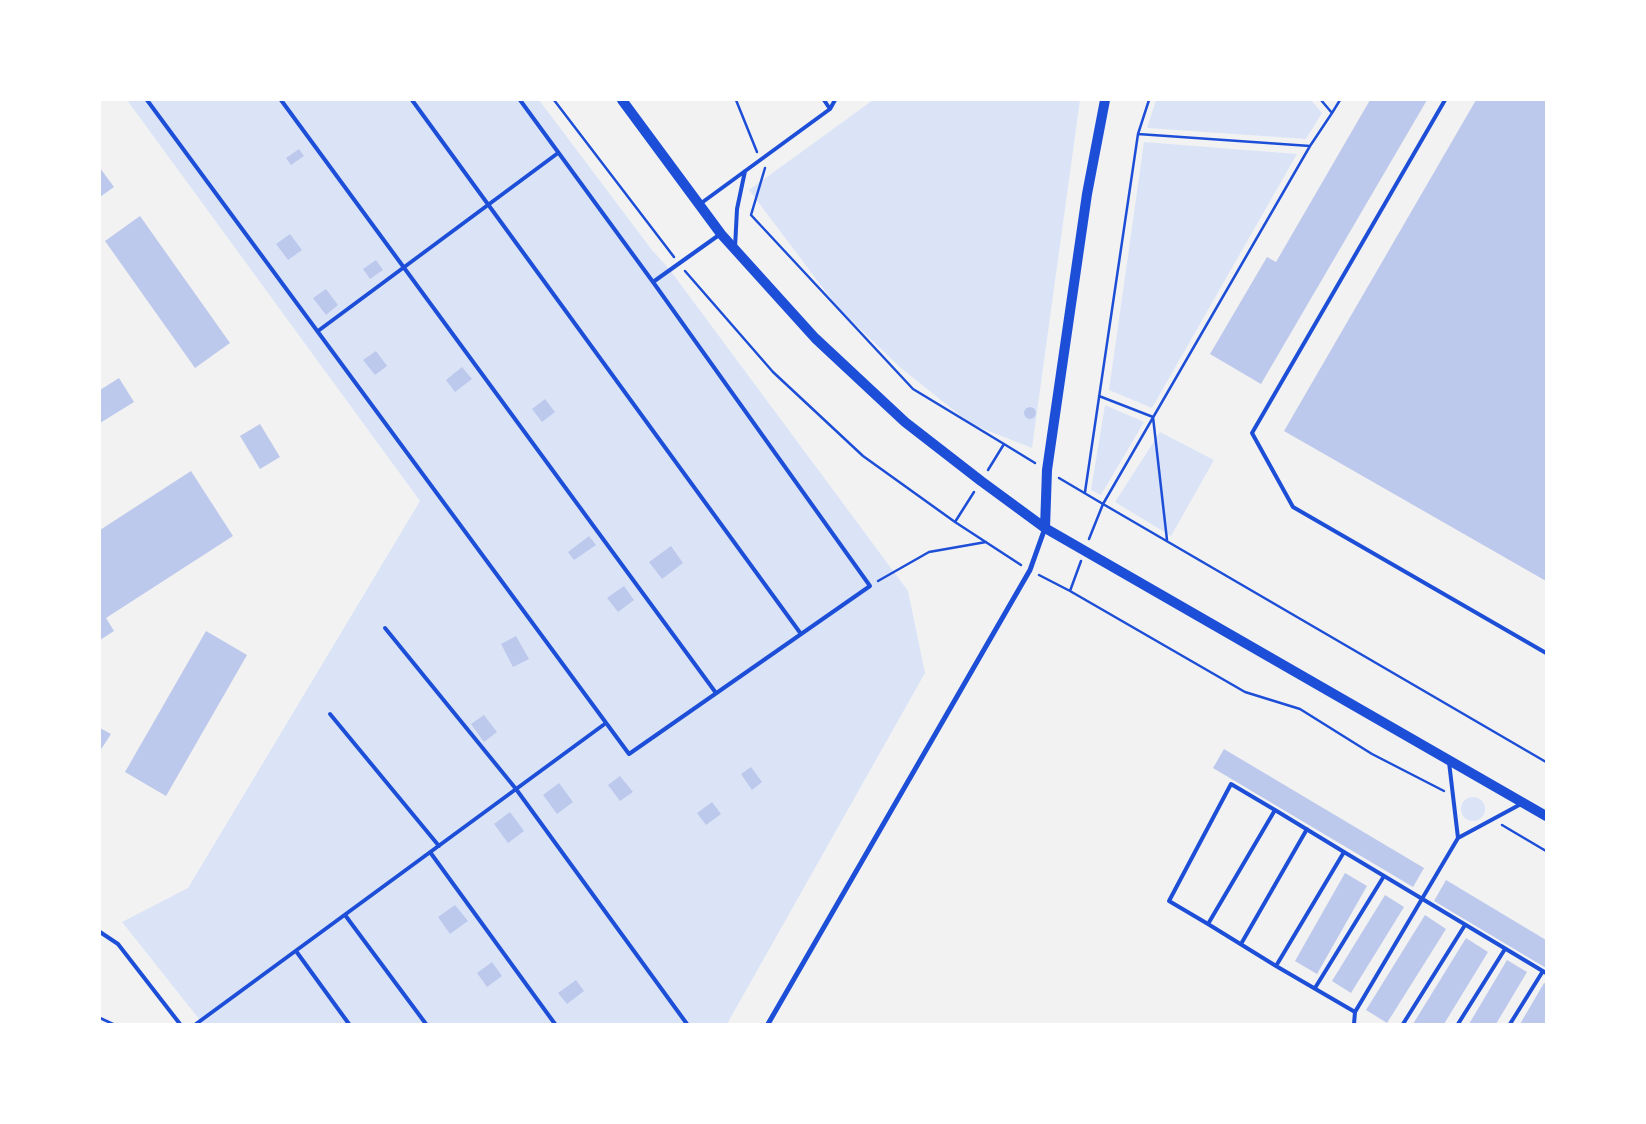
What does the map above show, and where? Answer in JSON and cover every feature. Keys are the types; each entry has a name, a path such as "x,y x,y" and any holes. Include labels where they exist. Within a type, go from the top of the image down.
{"main road":[{"path":"622,100 721,234 815,338 905,422 981,481 1045,528 1546,816"},
{"path":"1045,528 1047,470 1087,194 1105,100"}],"street":[{"path":"768,1024 1030,570 1045,528"}],"lane":[{"path":"147,100 630,754 870,586 653,282 520,100"},
{"path":"282,100 716,693"},
{"path":"412,100 801,634"},
{"path":"824,100 830,109"},
{"path":"698,205 830,109 836,100"},
{"path":"1445,100 1252,433 1293,506 1546,653"},
{"path":"318,331 558,152"},
{"path":"735,250 737,209 745,171"},
{"path":"653,282 721,234"},
{"path":"385,628 516,789 686,1024"},
{"path":"330,714 439,846"},
{"path":"196,1024 606,722"},
{"path":"1449,760 1458,838"},
{"path":"1355,1012 1170,901 1231,784 1544,972 1510,1024"},
{"path":"1354,1024 1355,1012 1458,838 1523,803"},
{"path":"1208,924 1275,810"},
{"path":"1241,944 1307,830"},
{"path":"430,852 555,1024"},
{"path":"1276,966 1344,852"},
{"path":"1315,988 1384,876"},
{"path":"345,915 426,1024"},
{"path":"1403,1024 1465,925"},
{"path":"100,932 118,944 180,1024"},
{"path":"1458,1024 1505,949"},
{"path":"296,951 350,1024"}],"path":[{"path":"554,100 679,264 773,372 863,456 955,522 1030,570 1245,692 1300,709 1372,754 1453,796"},
{"path":"736,100 766,170 751,215 913,389 1103,504 1546,762"},
{"path":"1085,492 1138,134 1148,100"},
{"path":"1321,100 1332,113"},
{"path":"1070,591 1103,504 1310,146 1340,100"},
{"path":"1138,134 1310,146"},
{"path":"1099,396 1154,417"},
{"path":"1154,417 1167,540"},
{"path":"955,522 1004,444"},
{"path":"870,586 929,552 986,542"},
{"path":"1493,819 1546,851"},
{"path":"100,1018 113,1024"}],"shaded area":[{"path":"127,100 539,100 652,250 670,270 908,591 925,673 727,1024 203,1024 122,922 188,888 420,501"},
{"path":"873,100 1080,100 1032,448 971,424 902,369 838,308 749,190"},
{"path":"1156,100 1311,100 1322,113 1306,139 1147,128"},
{"path":"1144,142 1297,154 1152,408 1109,390"},
{"path":"1105,405 1144,422 1101,495 1091,490"},
{"path":"1160,432 1214,460 1171,536 1115,502"},
{"path":"1473,797 1478,798 1484,804 1484,814 1478,820 1473,821 1468,820 1462,814 1461,809 1462,804 1468,798"}],"building":[{"path":"1370,100 1427,100 1261,384 1210,354 1267,257 1276,262"},
{"path":"1476,100 1546,100 1546,581 1284,431"},
{"path":"299,149 304,156 291,165 286,158"},
{"path":"100,168 114,187 100,197"},
{"path":"140,216 230,343 195,368 105,241"},
{"path":"290,234 302,250 288,260 276,244"},
{"path":"376,260 383,270 370,279 363,269"},
{"path":"326,289 338,305 326,315 313,298"},
{"path":"376,351 387,366 375,375 363,360"},
{"path":"462,367 472,379 455,392 446,380"},
{"path":"119,378 134,402 100,423 100,390"},
{"path":"545,399 555,412 542,422 532,409"},
{"path":"1030,407 1036,413 1030,419 1024,413"},
{"path":"260,424 280,457 260,469 240,436"},
{"path":"191,471 233,536 106,618 114,631 100,640 100,530"},
{"path":"589,536 596,545 574,560 568,552"},
{"path":"671,546 683,563 662,579 649,562"},
{"path":"624,586 634,600 618,612 607,598"},
{"path":"206,631 247,655 166,796 125,772"},
{"path":"516,636 529,659 513,667 501,644"},
{"path":"484,715 497,732 484,742 471,724"},
{"path":"100,728 111,734 100,751"},
{"path":"1224,749 1424,868 1413,887 1213,768"},
{"path":"751,767 762,782 752,790 741,774"},
{"path":"620,776 633,792 620,801 608,785"},
{"path":"559,783 573,802 557,814 543,795"},
{"path":"712,802 721,814 706,825 697,813"},
{"path":"510,812 524,831 508,843 494,824"},
{"path":"1345,873 1367,886 1317,974 1295,961"},
{"path":"1446,880 1546,940 1546,968 1434,901"},
{"path":"1385,895 1404,907 1351,993 1332,981"},
{"path":"455,905 468,921 450,934 438,917"},
{"path":"1425,915 1446,929 1387,1023 1366,1010"},
{"path":"1466,938 1488,952 1444,1024 1413,1024"},
{"path":"1507,960 1527,972 1496,1024 1469,1024"},
{"path":"492,962 502,976 487,987 477,973"},
{"path":"576,980 584,991 567,1004 558,993"},
{"path":"1544,983 1546,984 1546,1024 1520,1024"}]}
